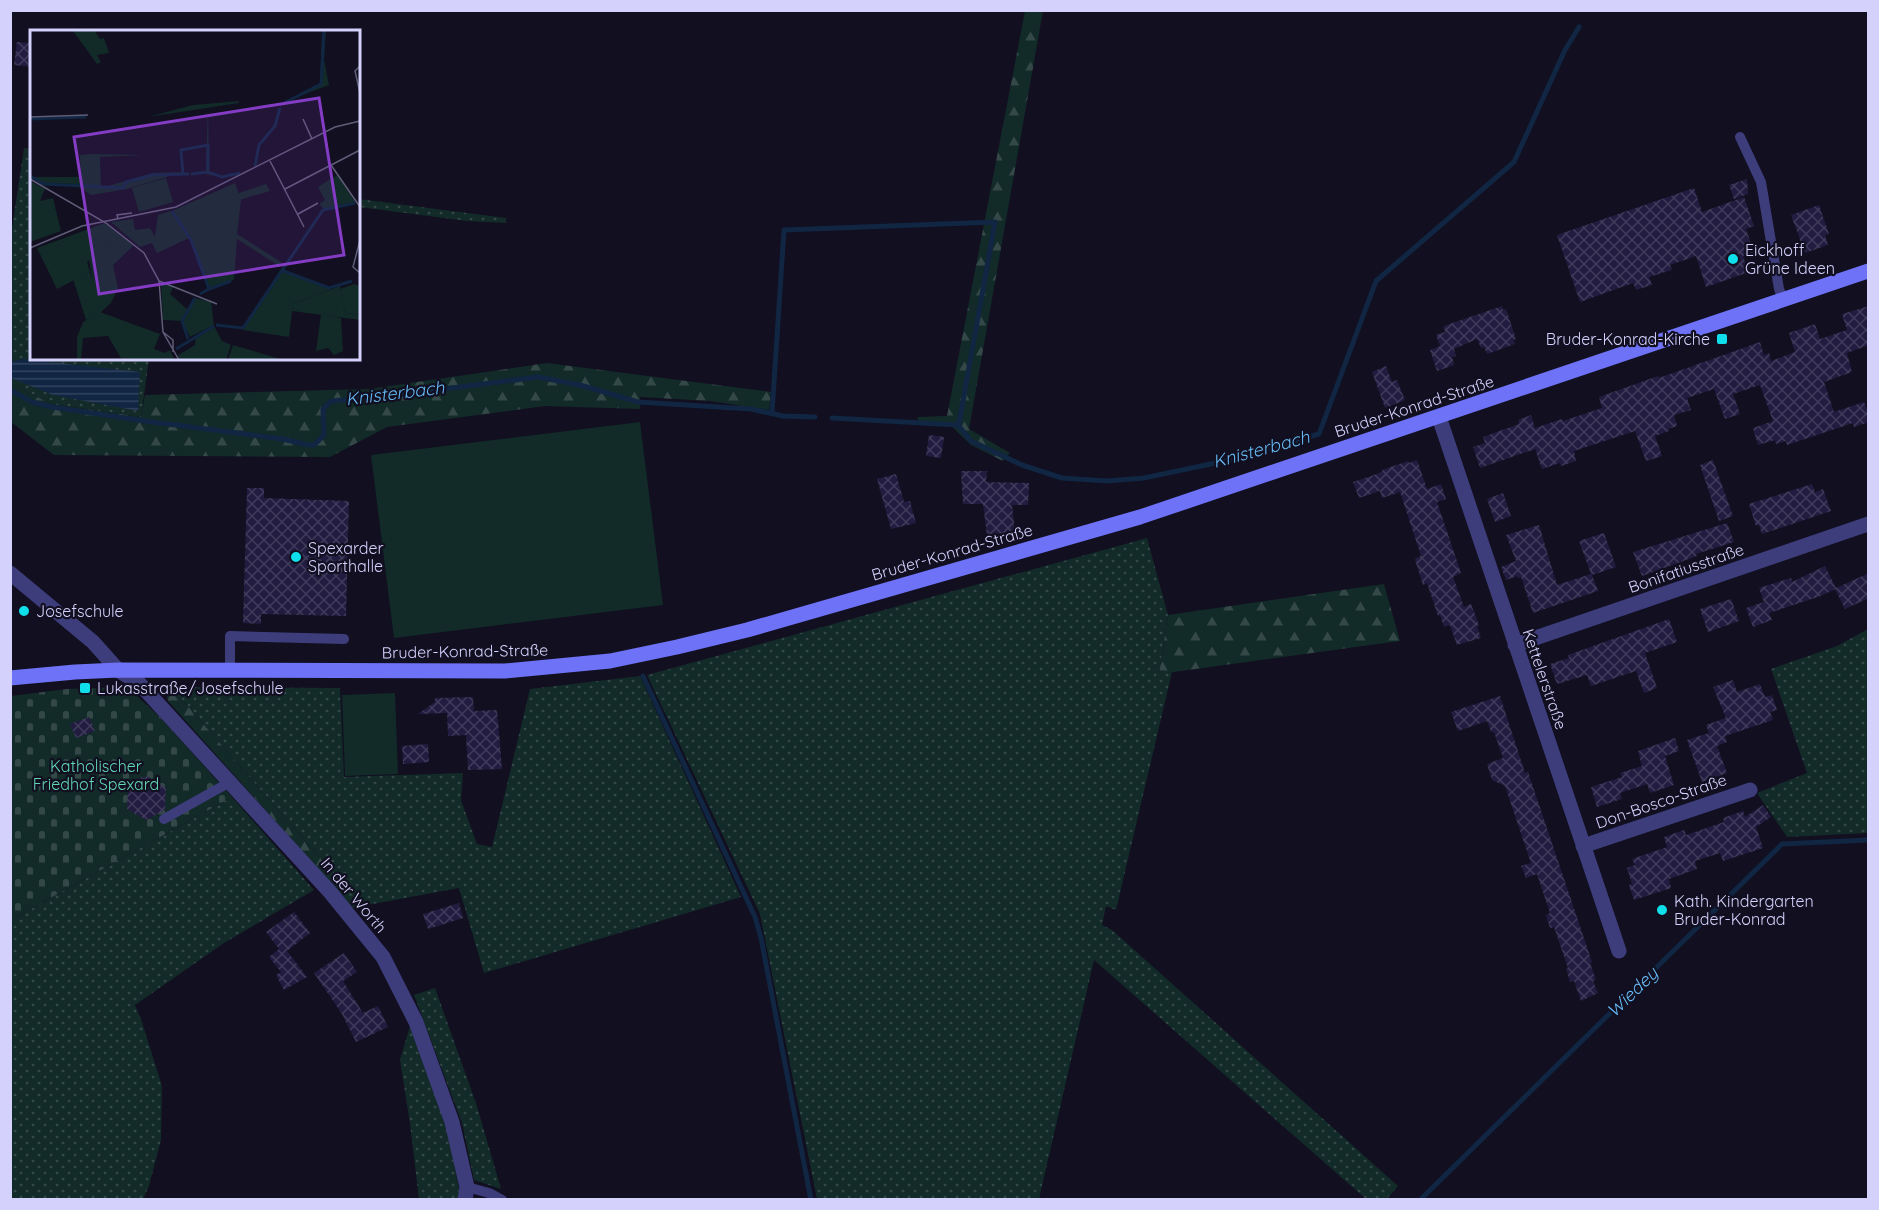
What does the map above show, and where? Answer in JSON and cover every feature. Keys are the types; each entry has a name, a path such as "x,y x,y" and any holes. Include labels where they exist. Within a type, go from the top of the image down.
{"street":[{"name":"Bruder-Konrad-Straße","path":"10,678 118,670 505,671 610,661 677,648 1140,517 1869,272"},
{"name":"Kettelerstraße","path":"1439,417 1619,951"},
{"name":"Bonifatiusstraße","path":"1515,645 1869,524"},
{"name":"In der Worth","path":"10,573 93,642 118,670 139,683 330,892 383,957 416,1022 452,1122 466,1193"},
{"name":"Don-Bosco-Straße","path":"1583,846 1750,790"}],"lane":[{"path":"1740,137 1761,182 1779,289 1784,301"},
{"path":"231,671 230,636 344,639"},
{"path":"164,819 230,783"},
{"path":"466,1193 489,1193 502,1200"}],"green space":[{"path":"1025,11 1043,11 969,429 1010,453 1003,461 971,445 950,425 917,425 918,417 947,416"},
{"path":"24,148 30,149 30,360 149,360 141,417 51,404 11,384 11,235"},
{"path":"360,199 506,218 506,223 467,221 360,207"},
{"path":"547,363 771,392 769,410 710,401 640,397 640,409 545,406 387,427 330,457 54,455 11,422 11,384 51,404 141,417 145,395 369,389"},
{"path":"640,422 663,605 394,638 371,455"},
{"path":"1147,538 1168,615 1159,673 1172,672 1116,910 1106,906 1102,925 1112,930 1398,1186 1387,1199 1366,1199 1094,960 1039,1199 817,1199 760,914 647,675"},
{"path":"1384,584 1400,641 1159,674 1168,615"},
{"path":"1868,629 1868,833 1787,837 1757,793 1807,773 1771,669 1837,646"},
{"path":"640,676 741,897 484,973 459,888 362,906 171,687 340,688 344,777 463,773 461,800 477,844 492,847 530,689"},
{"name":"Katholischer Friedhof Spexard","path":"127,687 160,717 232,797 11,920 11,696 67,689"},
{"path":"171,687 362,906 353,908 168,701 166,693"},
{"path":"395,693 398,774 345,776 342,695"},
{"path":"232,797 314,890 224,943 135,1005 162,1086 161,1140 149,1186 143,1199 11,1200 11,920"},
{"path":"435,988 476,1103 501,1189 474,1180 462,1123 414,995"},
{"path":"410,1026 446,1126 459,1188 458,1199 419,1199 400,1060"}],"water":[{"path":"23,359 140,372 138,411 53,395 11,378 11,362"}],"building":[{"path":"17,42 30,43 30,67 14,65"},
{"path":"1747,179 1748,194 1734,199 1729,185"},
{"path":"1694,188 1702,212 1744,197 1754,226 1746,229 1754,252 1743,256 1749,272 1706,287 1696,256 1670,265 1672,270 1649,277 1652,285 1636,290 1633,283 1580,302 1557,235"},
{"path":"1819,205 1829,234 1825,235 1828,245 1805,253 1791,215"},
{"path":"1502,306 1503,310 1506,309 1516,339 1513,340 1515,344 1487,354 1477,339 1454,349 1456,356 1452,357 1454,365 1437,371 1430,350 1440,346 1436,335 1445,332 1444,326"},
{"path":"1869,306 1869,345 1847,353 1852,372 1824,382 1834,412 1864,402 1869,422 1854,427 1853,423 1787,445 1786,441 1776,444 1775,440 1758,445 1753,428 1773,421 1760,385 1733,394 1740,414 1725,419 1714,389 1687,398 1691,410 1674,415 1677,426 1655,436 1662,456 1646,461 1635,431 1574,451 1576,461 1561,466 1560,463 1542,469 1535,449 1480,468 1473,447 1485,443 1483,437 1519,424 1518,420 1531,415 1535,428 1562,419 1563,421 1602,408 1599,397 1760,342 1764,355 1769,353 1771,361 1795,352 1789,333 1815,324 1820,339 1847,330 1842,314"},
{"path":"1386,366 1392,382 1397,380 1405,400 1385,408 1372,372"},
{"path":"929,435 944,437 941,458 926,456"},
{"path":"1417,460 1427,489 1441,484 1446,499 1437,502 1461,573 1453,577 1464,607 1471,604 1479,625 1477,626 1481,638 1457,645 1450,625 1444,627 1440,615 1438,616 1427,583 1423,585 1415,560 1421,556 1400,492 1382,498 1380,491 1359,498 1353,482 1408,461 1409,463"},
{"path":"1713,460 1733,516 1719,521 1700,465"},
{"path":"961,471 987,471 986,482 1029,483 1028,505 1012,505 1015,532 987,535 983,504 963,504"},
{"path":"896,474 904,502 910,501 916,523 891,529 877,479"},
{"path":"1812,484 1815,492 1823,489 1831,511 1762,534 1759,525 1756,526 1749,504"},
{"name":"Spexarder Sporthalle","path":"247,488 264,488 264,498 349,501 346,616 261,614 261,624 243,623"},
{"path":"1503,493 1511,516 1495,522 1487,499"},
{"path":"1727,523 1734,542 1696,554 1697,556 1642,576 1633,552"},
{"path":"1539,525 1557,585 1591,574 1579,541 1604,533 1616,567 1592,575 1598,591 1533,613 1521,577 1506,580 1501,567 1516,561 1506,535"},
{"path":"1825,566 1836,588 1869,573 1869,598 1845,609 1835,589 1769,613 1772,620 1753,627 1746,608 1764,602 1759,588 1791,578 1792,582"},
{"path":"1731,599 1739,621 1708,632 1700,609"},
{"path":"1669,619 1677,642 1645,653 1657,688 1644,693 1636,671 1591,686 1587,675 1557,684 1550,664 1569,658 1568,655"},
{"path":"1733,680 1737,692 1760,684 1765,697 1772,695 1777,710 1770,712 1773,720 1725,736 1727,742 1717,746 1727,773 1702,782 1687,740 1709,733 1706,725 1726,718 1713,687"},
{"path":"1500,696 1592,962 1590,963 1596,980 1593,981 1598,993 1581,1001 1574,981 1570,982 1566,969 1568,968 1554,927 1550,928 1546,915 1550,913 1537,874 1526,878 1521,866 1531,863 1505,786 1492,780 1487,764 1503,758 1494,732 1491,732 1487,721 1458,731 1451,712"},
{"path":"473,697 474,711 497,710 502,769 468,770 466,735 448,736 447,713 418,714 435,702 435,698"},
{"path":"89,717 95,731 76,738 70,724"},
{"path":"1675,738 1679,751 1665,756 1674,785 1650,793 1647,784 1620,793 1622,799 1597,807 1591,787 1622,777 1620,773 1642,766 1638,751"},
{"path":"428,744 429,762 403,764 402,746"},
{"path":"147,776 166,788 165,810 146,820 127,809 128,787 131,782"},
{"path":"1763,805 1771,817 1756,827 1763,848 1723,861 1720,853 1695,861 1697,869 1669,879 1671,888 1634,900 1627,868 1635,865 1632,859 1667,847 1664,837 1684,830 1686,835 1724,822 1723,818 1743,811 1745,817"},
{"path":"459,903 463,918 428,929 423,914"},
{"path":"294,912 310,933 287,951 307,977 284,990 276,975 281,972 269,957 279,949 266,932"},
{"path":"344,953 357,972 343,981 363,1013 378,1006 388,1027 356,1042 342,1014 314,973"}],"waterway":[{"name":"Knisterbach","path":"832,418 958,425 971,441 1022,465 1062,478 1107,481 1144,478 1225,461 1319,434 1376,281 1514,162 1565,50 1579,27"},
{"path":"772,413 784,230 995,222 958,425"},
{"name":"Knisterbach","path":"10,390 32,402 52,407 283,439 308,445 314,445 324,435 323,409 331,401 538,377 580,385 638,402 751,409 783,416 815,417"},
{"path":"643,676 755,917 761,938 811,1200"},
{"name":"Wiedey","path":"1420,1200 1782,844 1868,840"}],"place":[{"name":"Eickhoff Grüne Ideen","path":"1733,259"},
{"name":"Bruder-Konrad-Kirche","path":"1722,339"},
{"name":"Spexarder Sporthalle","path":"296,557"},
{"name":"Josefschule","path":"24,611"},
{"name":"Lukasstraße/Josefschule","path":"85,688"},
{"name":"Kath. Kindergarten Bruder-Konrad","path":"1662,910"}]}
